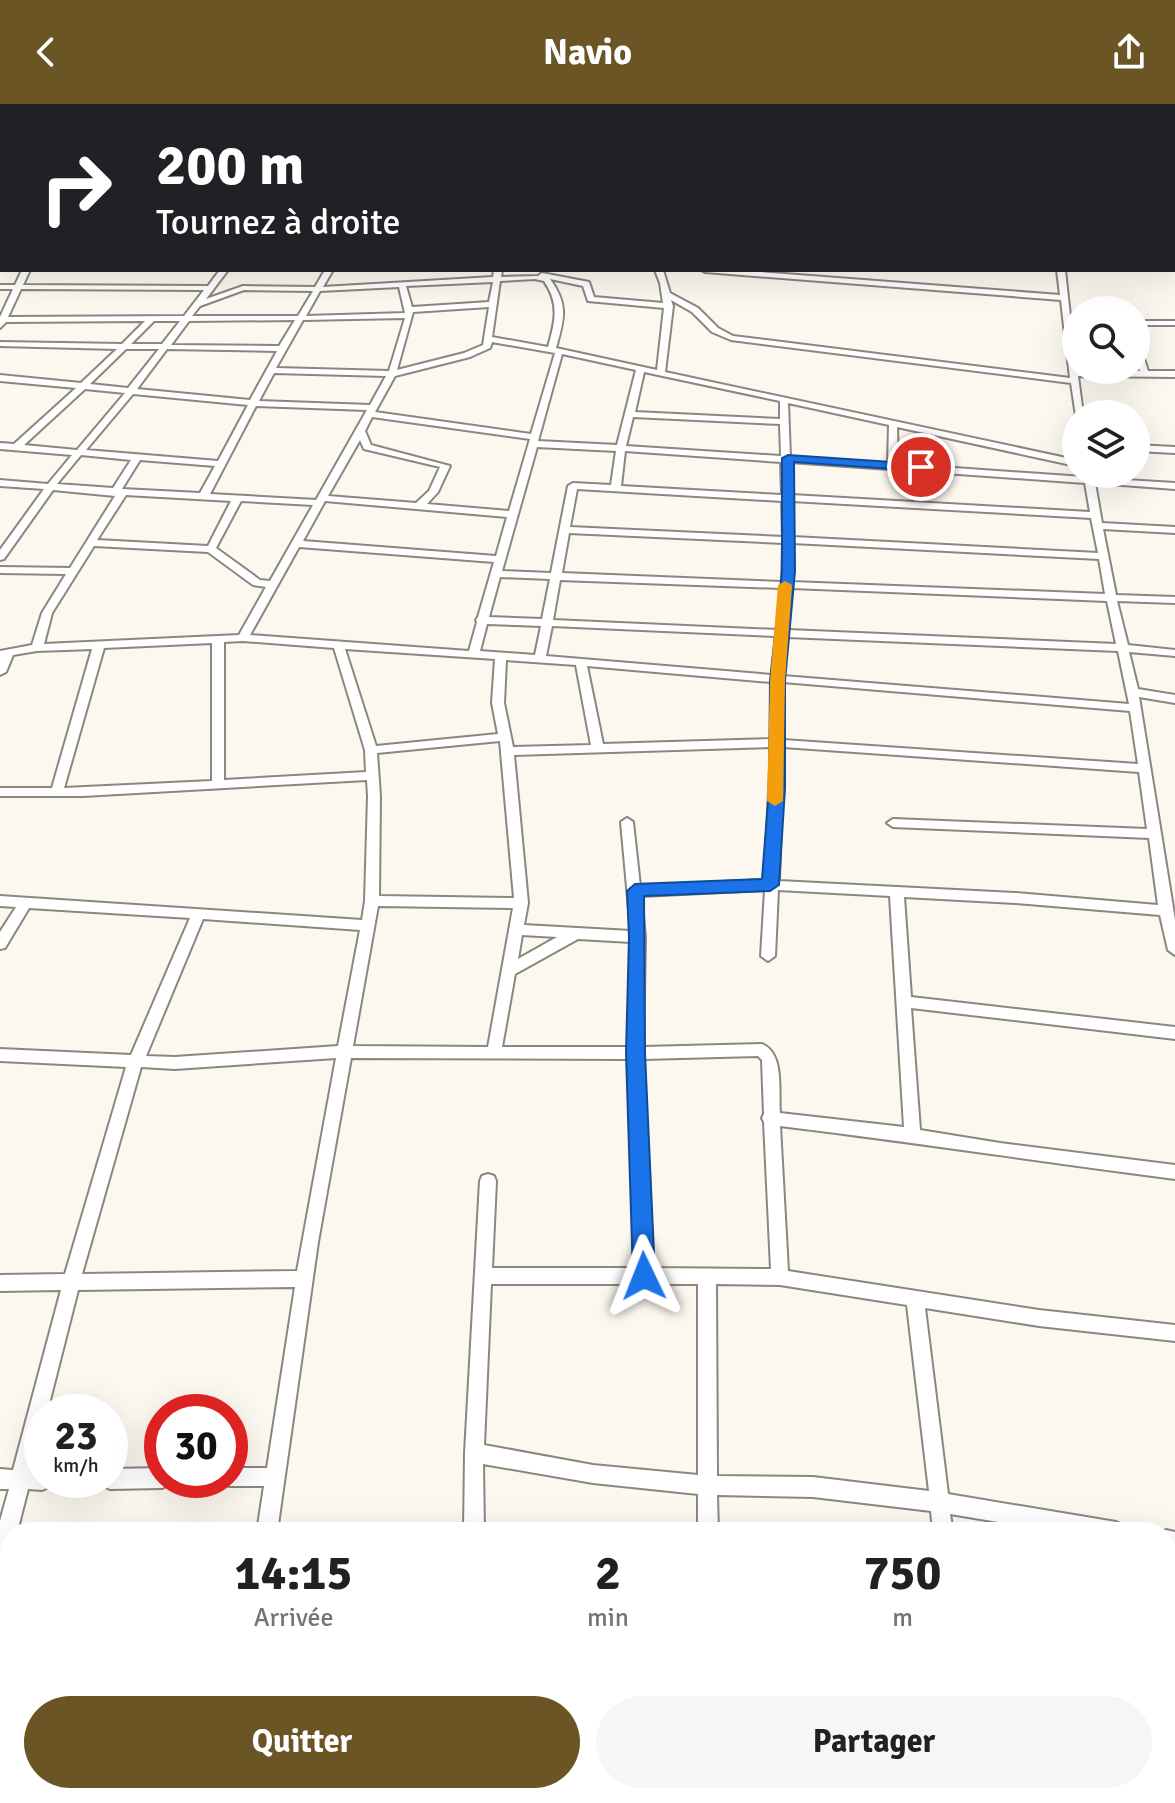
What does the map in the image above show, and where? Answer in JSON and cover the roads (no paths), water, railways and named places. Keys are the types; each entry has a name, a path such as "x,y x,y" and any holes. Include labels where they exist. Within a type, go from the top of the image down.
{"street":[{"path":"25,272 1,322 185,317 301,320 493,304"},
{"path":"0,557 50,487 129,393 222,272"},
{"path":"204,495 270,370 328,272"},
{"path":"660,272 667,286 669,306 661,373"},
{"path":"731,272 1062,298"},
{"path":"1061,272 1065,296"},
{"path":"194,306 235,289 320,289 497,274 567,274 586,284 591,299 669,306"},
{"path":"270,370 392,374 467,355 487,346 490,339 488,327 497,274"},
{"path":"557,292 567,274"},
{"path":"495,291 540,275"},
{"path":"473,655 534,440 555,351 562,309 557,292 540,275"},
{"path":"243,638 392,374 410,313 402,284"},
{"path":"0,287 210,288"},
{"path":"668,295 695,310 715,330 731,338 1062,376"},
{"path":"15,448 129,344 153,318"},
{"path":"1150,323 1175,323"},
{"path":"490,339 1062,460"},
{"path":"0,344 282,349"},
{"path":"616,487 628,414 641,369"},
{"path":"1150,374 1175,374"},
{"path":"0,378 129,393 373,411 534,440 621,448 1062,475"},
{"path":"768,956 778,743 777,681 788,540 784,401"},
{"path":"628,414 784,422"},
{"path":"893,425 893,465"},
{"path":"361,432 367,447 415,456 445,466 433,492 419,506"},
{"path":"0,446 220,464"},
{"path":"1150,449 1175,450"},
{"path":"37,648 47,613 91,543 137,458"},
{"path":"0,483 119,493 321,500 512,514"},
{"path":"1150,483 1175,486"},
{"path":"540,659 573,486 789,496 1095,520 1175,530"},
{"path":"1090,488 1111,597 1125,648 1166,911 1175,950"},
{"path":"211,549 238,497"},
{"path":"564,530 1102,556"},
{"path":"91,543 211,549 257,583 273,585"},
{"path":"297,544 499,559"},
{"path":"0,570 73,571"},
{"path":"495,574 1175,600"},
{"path":"481,620 1125,648 1175,653"},
{"path":"0,672 4,654 37,648 243,638 581,662 777,681 1135,708"},
{"path":"218,641 218,786"},
{"path":"269,1522 305,1279 372,901 371,750 338,644"},
{"path":"57,792 99,645"},
{"path":"494,1052 521,903 507,744 498,703 501,657"},
{"path":"581,662 597,747"},
{"path":"1133,692 1175,699"},
{"path":"371,750 507,744 597,747 778,743 1144,768"},
{"path":"0,792 218,786 373,776"},
{"path":"627,822 638,937 635,1053 644,1276"},
{"path":"893,823 1154,834"},
{"path":"635,891 770,885 1015,898 1166,911"},
{"path":"897,894 912,1135"},
{"path":"0,901 24,905 366,925"},
{"path":"372,901 521,903"},
{"path":"0,944 24,905"},
{"path":"5,1522 10,1479 135,1063 199,913"},
{"path":"518,930 638,937"},
{"path":"507,972 577,932"},
{"path":"906,1002 1175,1033"},
{"path":"0,1055 175,1063 344,1052 762,1050 769,1058 780,1277"},
{"path":"770,1118 1175,1172"},
{"path":"474,1522 474,1453 488,1181"},
{"path":"483,1276 780,1277 1039,1318 1175,1333"},
{"path":"707,1277 708,1522"},
{"path":"0,1283 305,1279"},
{"path":"915,1298 941,1522"},
{"path":"474,1453 593,1474 707,1485 813,1487 938,1502 1057,1522"},
{"path":"248,1477 276,1477"}]}
